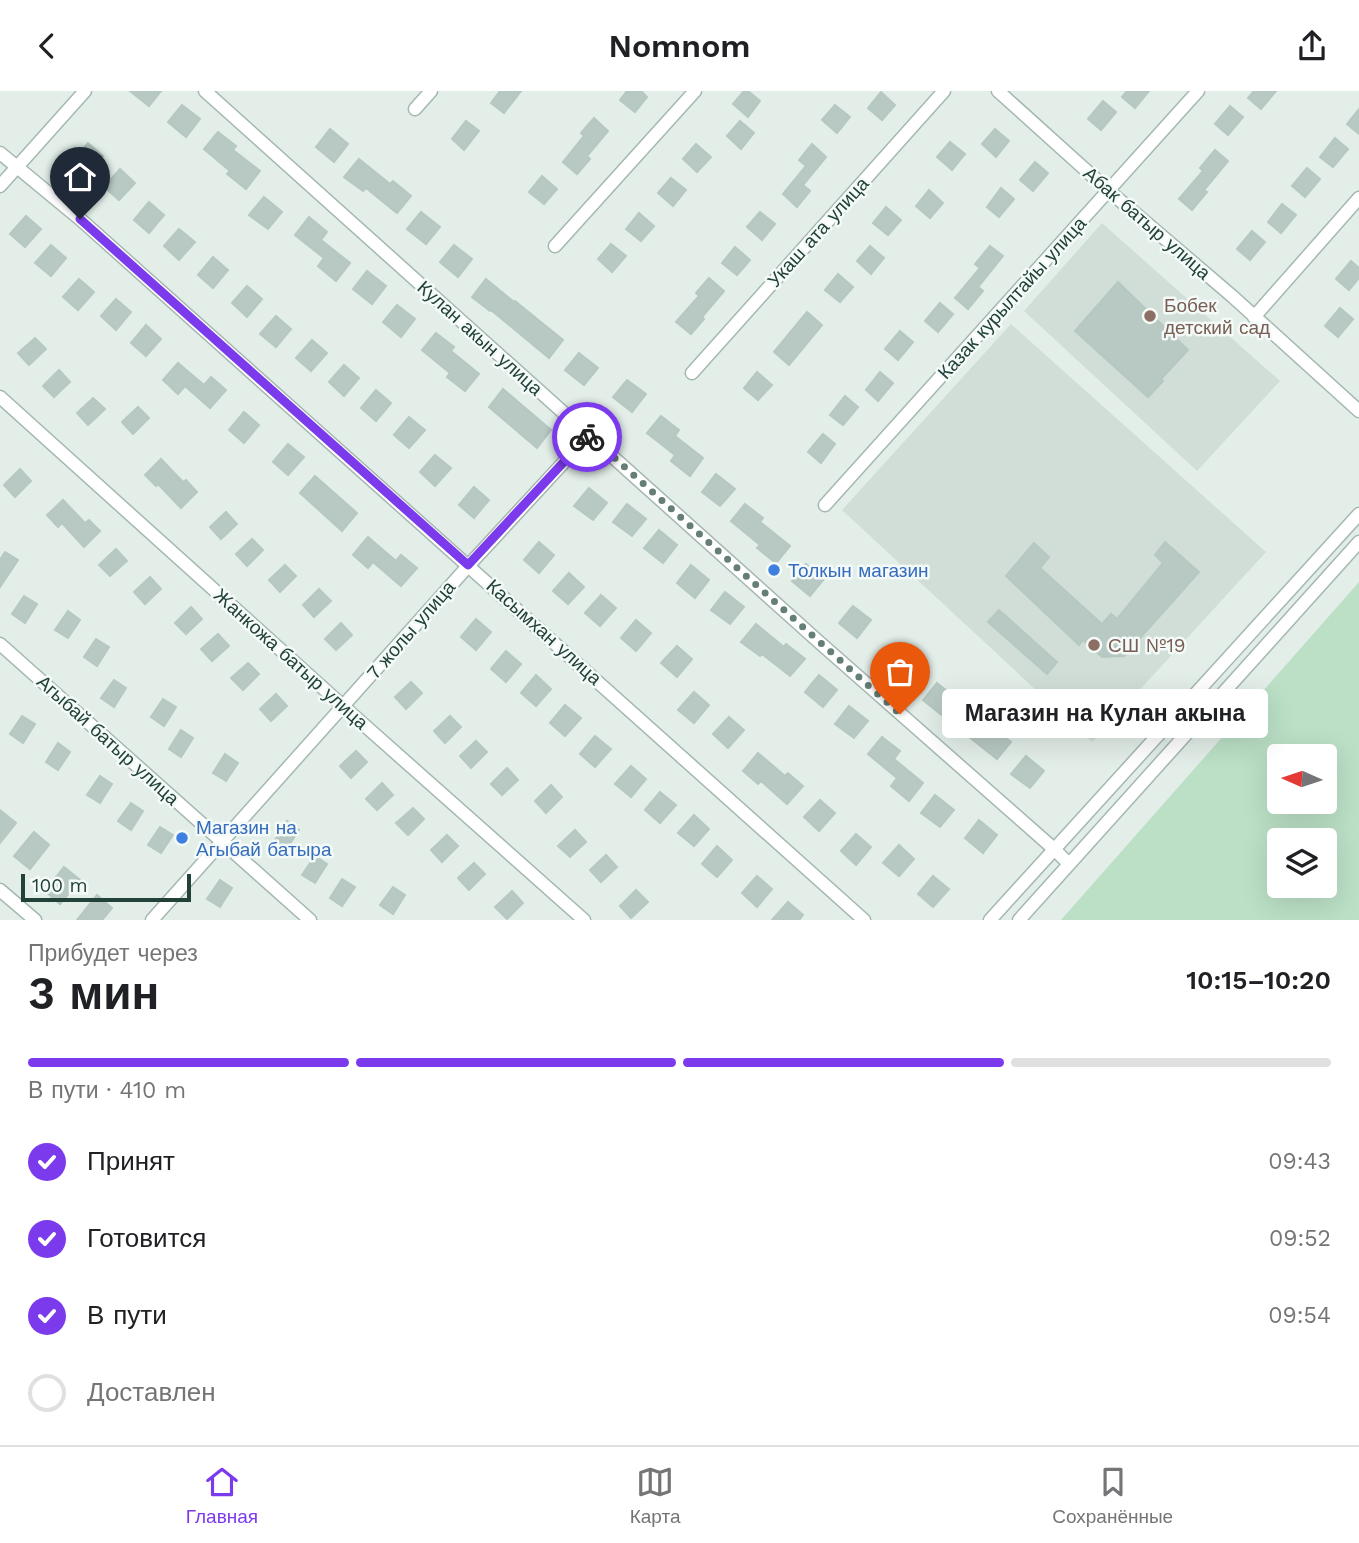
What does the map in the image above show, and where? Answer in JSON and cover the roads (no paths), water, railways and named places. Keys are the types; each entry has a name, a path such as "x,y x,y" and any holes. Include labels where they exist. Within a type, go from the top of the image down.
{"street":[{"path":"0,185 85,91"},
{"name":"Кулан акын улица","path":"205,91 1069,864"},
{"path":"415,109 431,91"},
{"path":"555,246 695,91"},
{"name":"Укаш ата улица","path":"692,373 944,91"},
{"name":"Абак батыр улица","path":"998,91 1359,411"},
{"name":"Казак курылтайы улица","path":"825,505 1198,91"},
{"name":"Касымхан улица","path":"0,153 80,219 864,920"},
{"path":"1254,317 1359,198"},
{"name":"Жанкожа батыр улица","path":"0,397 584,920"},
{"name":"7 жолы улица","path":"152,920 468,565 589,435"},
{"path":"990,920 1359,514"},
{"path":"1019,920 1359,543"},
{"name":"Агыбай батыр улица","path":"0,645 310,920"},
{"path":"0,890 35,920"}],"place":[{"name":"Бобек детский сад","path":"1150,316"},
{"name":"Толкын магазин","path":"774,570"},
{"name":"СШ №19","path":"1094,645"},
{"name":"Магазин на Кулан акына","path":"900,714"},
{"name":"Магазин на Агыбай батыра","path":"182,838"}]}
